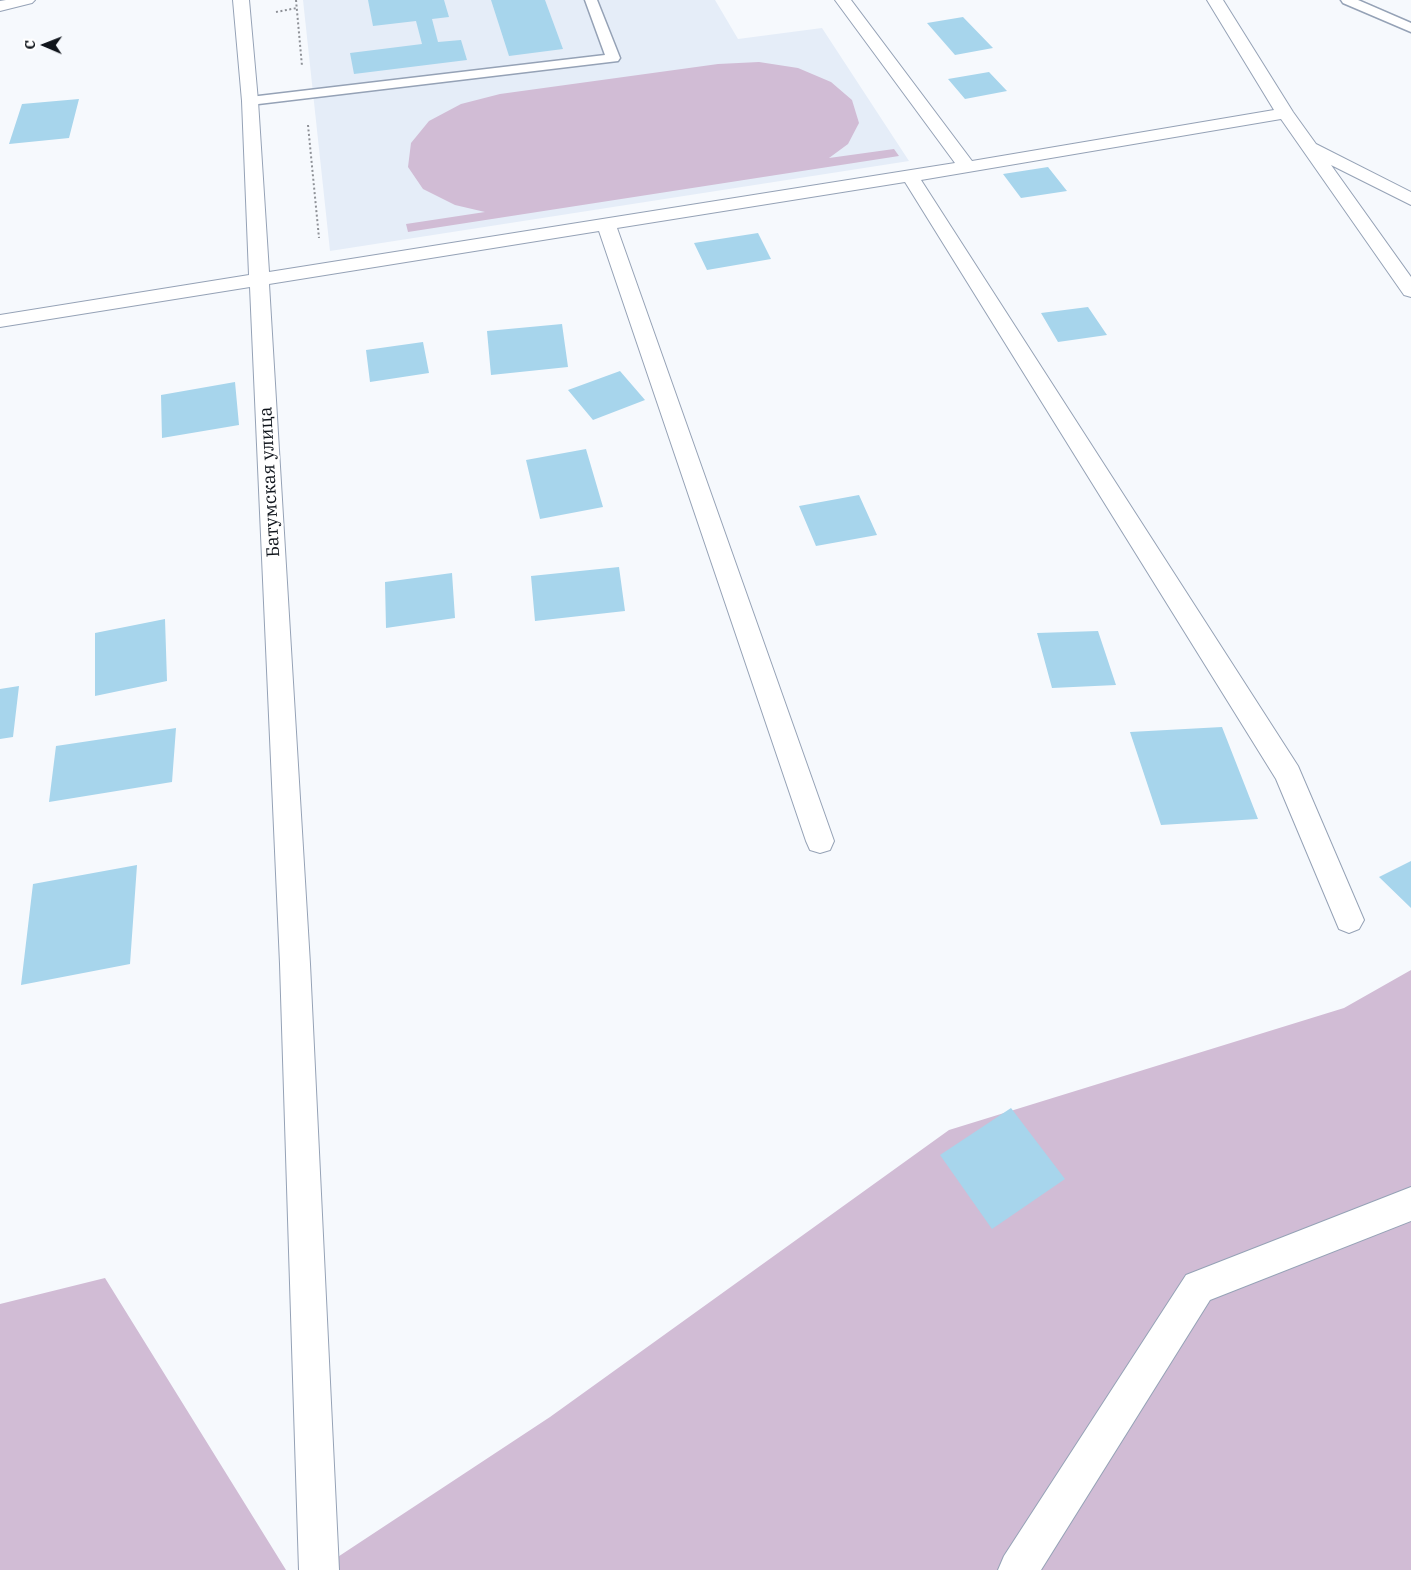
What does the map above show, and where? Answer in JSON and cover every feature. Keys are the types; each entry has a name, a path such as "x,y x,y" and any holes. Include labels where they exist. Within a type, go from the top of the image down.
{"street":[{"path":"0,6 27,0"},
{"name":"Батумская улица","path":"241,0 250,101 295,964 319,1570"},
{"path":"843,0 966,166"},
{"path":"1215,0 1285,113 1411,291"},
{"path":"0,321 910,176 1285,113"},
{"path":"1309,147 1411,199"},
{"path":"910,176 1288,774 1349,920"},
{"path":"606,225 820,841"},
{"path":"1018,1570 1198,1287 1411,1204"}],"lane":[{"path":"250,101 613,58 591,0"},
{"path":"1347,0 1411,28"}],"path":[{"path":"296,0 322,271"}],"shaded area":[{"path":"303,0 715,0 738,39 822,28 909,161 330,251"},
{"path":"759,62 798,68 831,82 852,100 859,123 848,144 829,158 894,149 899,156 408,232 406,224 485,212 455,205 423,189 408,167 411,143 429,121 461,104 500,94 718,64"},
{"path":"1411,970 1411,1570 318,1570 550,1417 949,1130 1344,1008"},
{"path":"105,1278 286,1570 0,1570 0,1304"}],"building":[{"path":"368,0 444,0 449,17 432,19 438,42 461,40 467,60 354,74 350,53 422,44 416,21 373,26"},
{"path":"491,0 545,0 563,49 509,56"},
{"path":"963,17 993,48 955,55 927,23"},
{"path":"989,72 1007,91 965,99 948,79"},
{"path":"79,99 69,138 9,144 22,104"},
{"path":"1048,167 1067,191 1021,198 1003,174"},
{"path":"758,233 771,259 707,270 694,243"},
{"path":"1088,307 1107,335 1058,342 1041,313"},
{"path":"562,324 568,367 491,375 487,331"},
{"path":"423,342 429,373 370,382 366,350"},
{"path":"620,371 645,400 593,420 568,390"},
{"path":"235,382 239,425 162,438 161,395"},
{"path":"586,449 603,507 540,519 526,460"},
{"path":"859,495 877,535 816,546 799,506"},
{"path":"619,567 625,611 535,621 531,576"},
{"path":"452,573 455,618 386,628 385,582"},
{"path":"165,619 167,681 95,696 95,633"},
{"path":"1098,631 1116,685 1052,688 1037,633"},
{"path":"19,686 13,737 0,739 0,689"},
{"path":"1222,727 1258,819 1161,825 1130,732"},
{"path":"176,728 172,782 49,802 56,746"},
{"path":"1411,861 1411,908 1379,877"},
{"path":"137,865 130,964 21,985 33,884"},
{"path":"1011,1108 1065,1179 992,1229 940,1155"}]}
